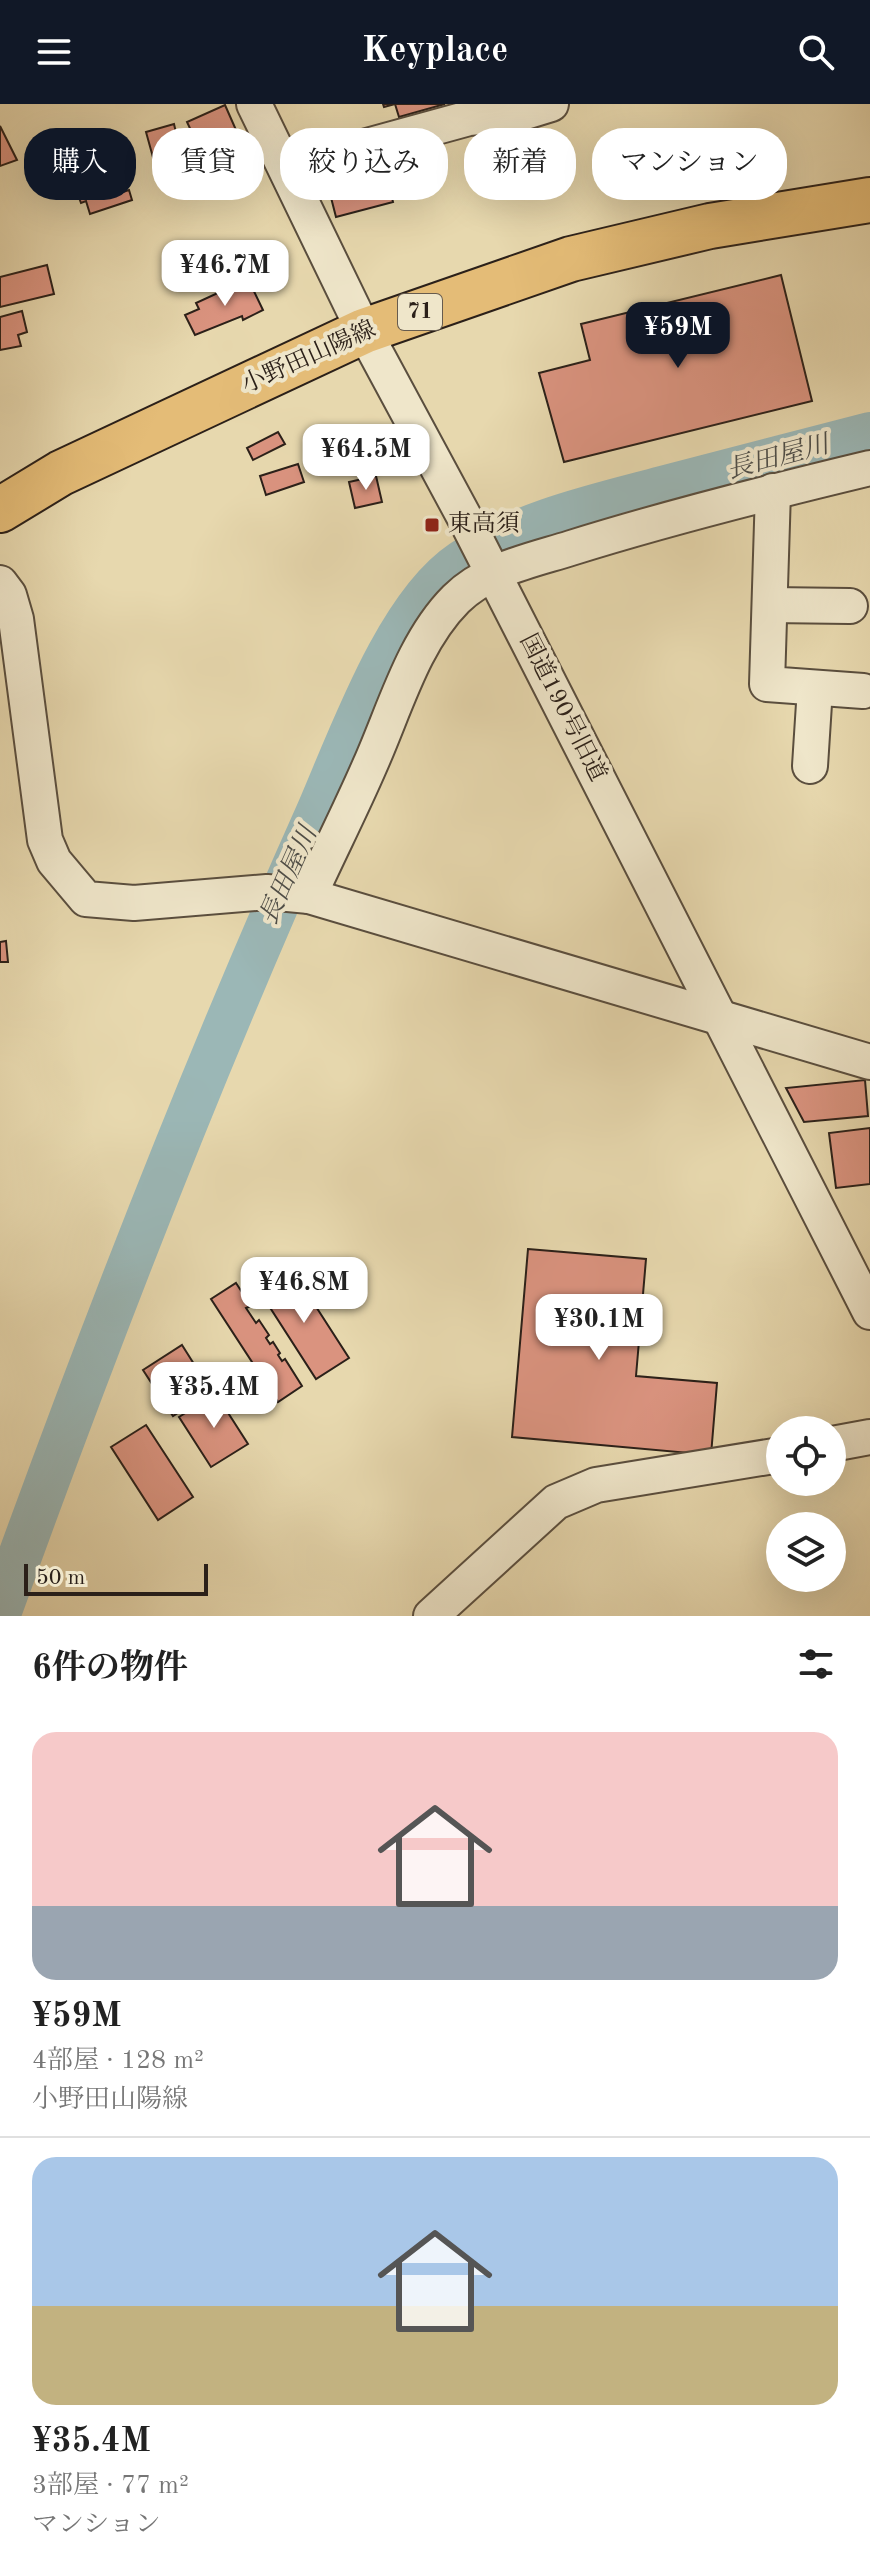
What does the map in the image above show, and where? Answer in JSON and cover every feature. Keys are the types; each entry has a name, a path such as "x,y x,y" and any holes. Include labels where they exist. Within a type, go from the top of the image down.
{"main road":[{"name":"小野田山陽線","path":"0,510 61,473 364,331 571,259 710,226 870,200"}],"street":[{"name":"国道190号旧道","path":"254,104 280,154"},
{"path":"433,128 469,118 525,112 551,104"},
{"name":"国道190号旧道","path":"302,200 364,331 468,524 870,1312"},
{"path":"305,896 437,620 458,596 491,570 773,491 870,468"},
{"path":"773,491 767,684 863,691"},
{"path":"0,583 9,595 16,619 45,840 54,861 86,899 134,903 267,892 305,896 870,1062"},
{"path":"770,605 850,606"},
{"path":"810,766 815,688"},
{"path":"846,1441 870,1437"},
{"path":"431,1616 556,1502 596,1485 766,1457"}],"building":[{"path":"395,104 445,104 399,117"},
{"path":"225,105 235,128 190,128 187,122"},
{"path":"0,126 17,160 0,166"},
{"path":"152,130 152,154 146,132"},
{"path":"80,200 132,200 90,214 86,201 81,203"},
{"path":"332,200 393,200 393,202 336,217"},
{"path":"47,265 54,294 0,307 0,277"},
{"path":"781,275 812,401 564,462 539,373 590,360 581,324"},
{"path":"248,279 263,310 243,320 242,316 195,335 185,315 199,309 196,303"},
{"path":"22,311 27,332 18,335 21,346 0,350 0,317"},
{"path":"278,432 285,444 253,460 247,448"},
{"path":"298,464 304,482 266,495 260,476"},
{"path":"376,476 382,502 355,508 349,482"},
{"path":"6,941 8,962 0,962 0,942"},
{"path":"865,1080 868,1116 804,1122 786,1088"},
{"path":"870,1128 870,1184 836,1188 829,1133"},
{"path":"528,1249 646,1259 636,1376 717,1383 711,1455 512,1437"},
{"path":"293,1271 349,1358 316,1379 260,1292"},
{"path":"236,1283 251,1306 246,1308 256,1323 259,1320 269,1335 266,1338 270,1344 273,1342 280,1353 278,1355 282,1361 285,1359 302,1386 278,1402 211,1299"},
{"path":"182,1345 211,1391 173,1416 143,1370"},
{"path":"216,1394 248,1444 211,1467 179,1417"},
{"path":"146,1425 193,1497 158,1520 111,1447"}],"waterway":[{"name":"長田屋川","path":"0,1611 112,1309 232,1011 360,714 377,677 416,610 438,582 462,562 533,526 610,502 870,434"}],"place":[{"name":"東高須","path":"432,525"}]}
